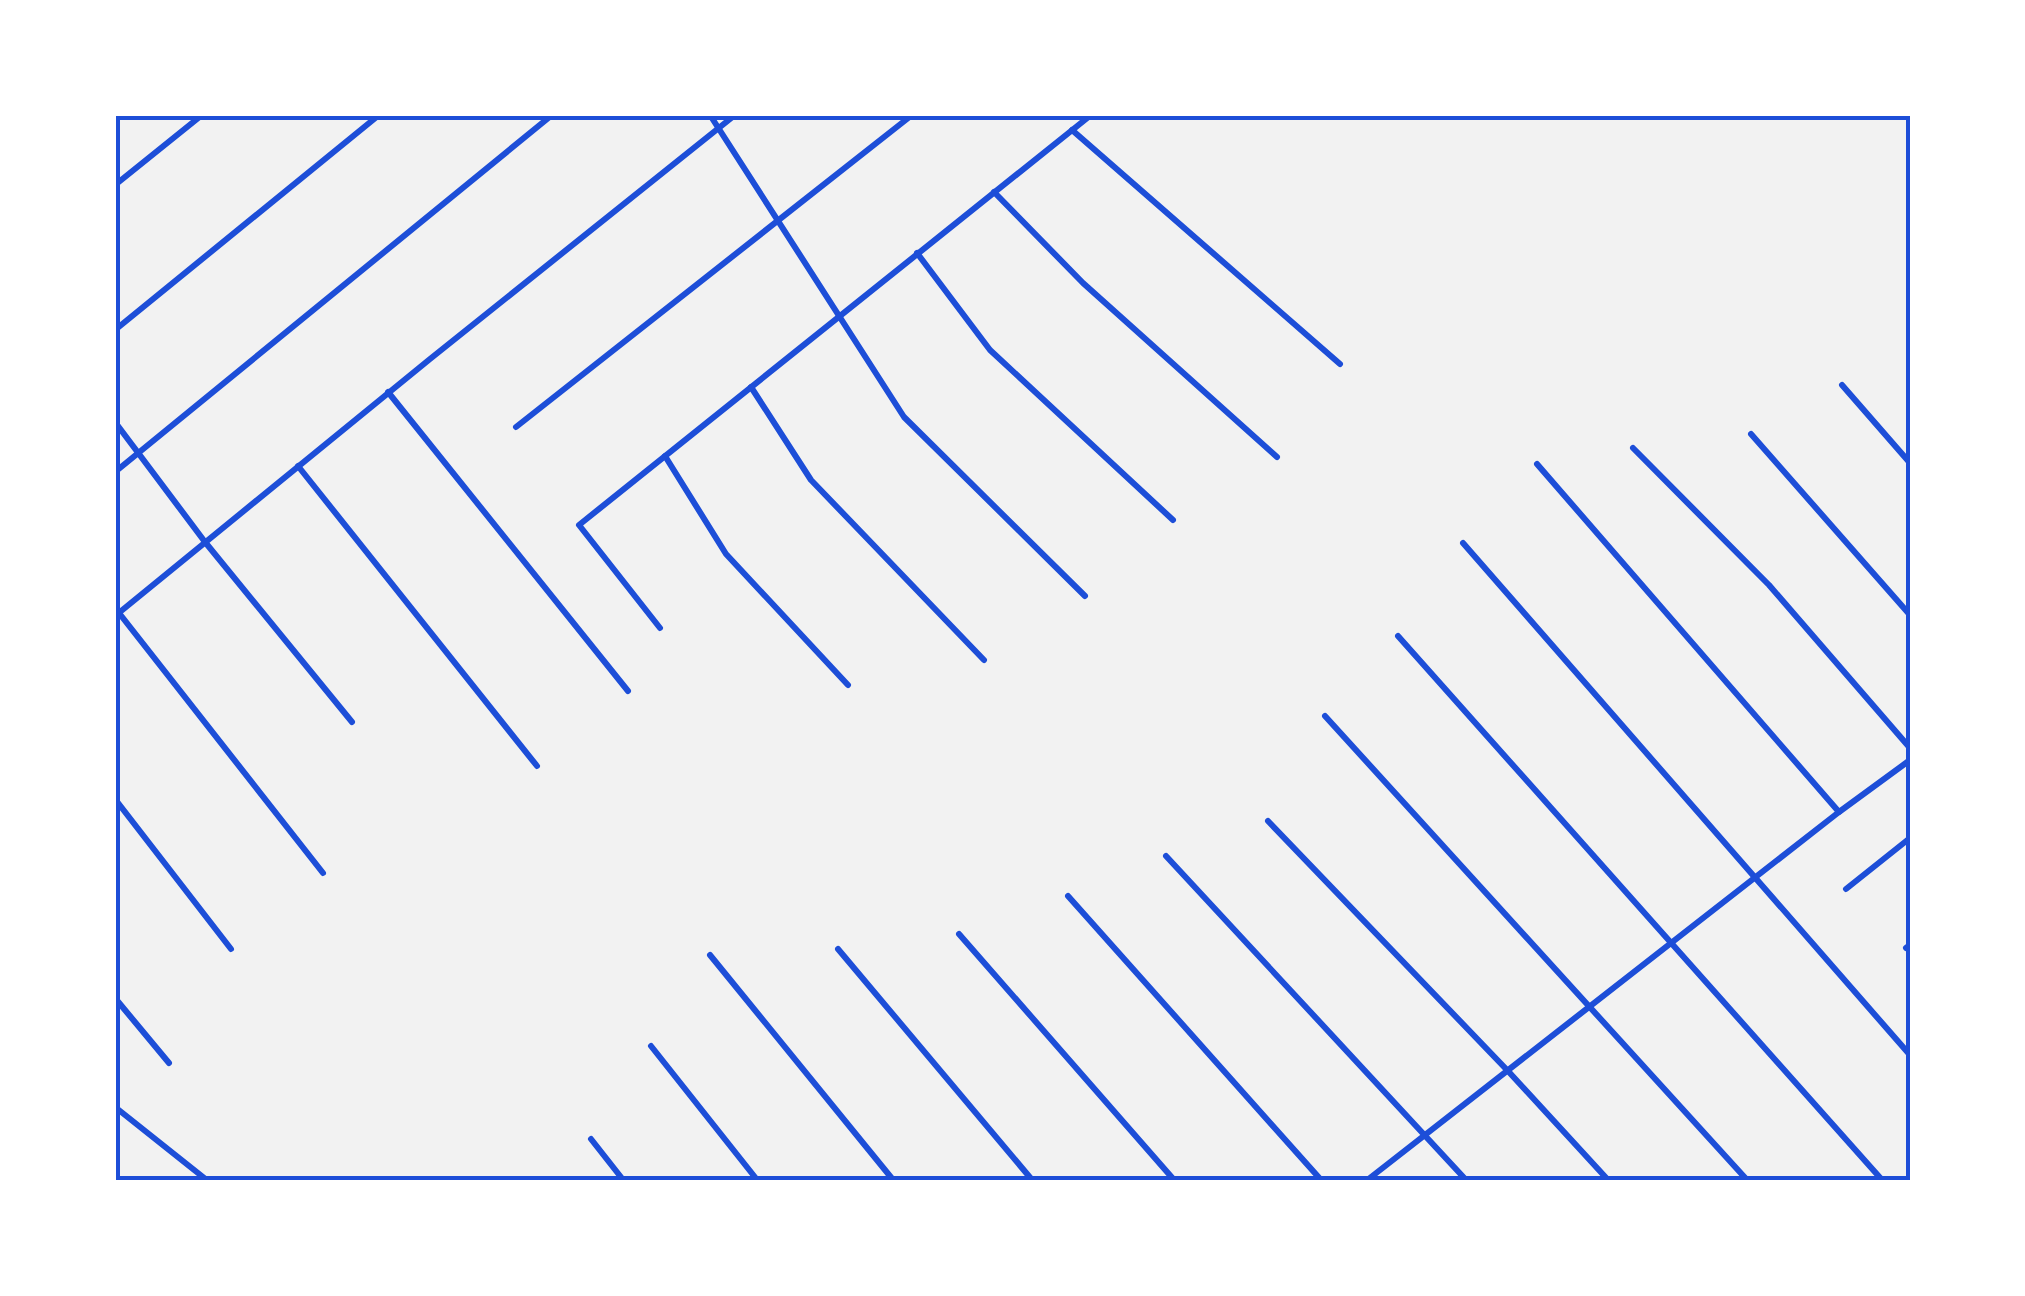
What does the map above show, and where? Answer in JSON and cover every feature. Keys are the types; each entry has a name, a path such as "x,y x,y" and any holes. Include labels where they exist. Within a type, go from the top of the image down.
{"street":[{"path":"115,186 202,115"},
{"path":"115,330 379,115"},
{"path":"115,472 552,115"},
{"path":"710,115 904,417 1085,596"},
{"path":"323,873 117,615 735,115"},
{"path":"516,427 912,115"},
{"path":"660,628 580,526 1091,115"},
{"path":"1072,130 1340,364"},
{"path":"994,192 1083,283 1277,457"},
{"path":"917,253 990,350 1172,520"},
{"path":"1842,385 1910,463"},
{"path":"751,386 811,480 984,660"},
{"path":"388,392 628,691"},
{"path":"115,422 352,722"},
{"path":"1751,434 1910,615"},
{"path":"1633,448 1768,584 1910,748"},
{"path":"665,456 726,554 848,684"},
{"path":"1537,464 1839,812"},
{"path":"298,466 536,766"},
{"path":"1463,543 1910,1054"},
{"path":"1398,636 1882,1181"},
{"path":"1326,716 1748,1181"},
{"path":"1366,1181 1910,760"},
{"path":"115,799 230,949"},
{"path":"1268,821 1609,1181"},
{"path":"1846,889 1910,838"},
{"path":"1166,856 1467,1181"},
{"path":"1068,896 1322,1181"},
{"path":"959,934 1174,1181"},
{"path":"838,949 1033,1181"},
{"path":"710,955 894,1181"},
{"path":"115,998 169,1063"},
{"path":"651,1046 758,1181"},
{"path":"115,1107 207,1180"},
{"path":"591,1139 624,1181"}]}
